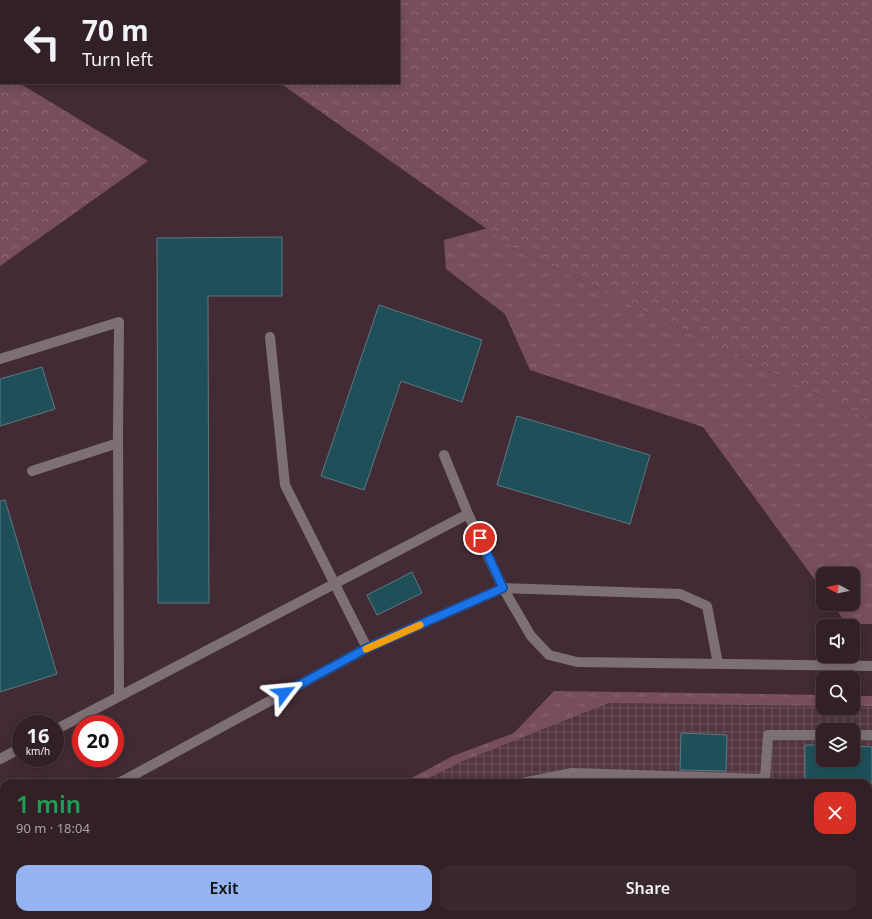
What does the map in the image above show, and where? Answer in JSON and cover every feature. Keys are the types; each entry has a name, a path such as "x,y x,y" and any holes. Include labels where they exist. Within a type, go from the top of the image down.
{"lane":[{"path":"0,359 118,322 120,696"},
{"path":"270,337 285,485 367,648"},
{"path":"32,471 118,443"},
{"path":"444,455 468,514 503,588 532,636 549,655 576,662 872,666"},
{"path":"64,725 468,514"},
{"path":"125,779 367,648 503,588 680,594 707,606 718,664"},
{"path":"860,735 872,734"},
{"path":"765,779 768,735 816,735"},
{"path":"0,759 12,753"},
{"path":"544,779 572,774 710,779"}],"shaded area":[{"path":"609,703 816,706 816,715 860,715 860,706 872,706 872,779 427,779 461,762"}],"green space":[{"path":"400,0 872,0 872,421 514,248 281,84 400,84"},
{"path":"0,84 21,84 148,161 0,266"},
{"path":"499,225 514,248 872,421 872,624 860,624 860,619 843,619 837,611 860,611 860,567 816,567 816,581 703,427 530,370 505,314 446,269 444,240"},
{"path":"554,691 816,695 816,706 609,703 461,762 427,779 410,779 453,756 514,733"},
{"path":"860,696 872,696 872,706 860,706"}],"building":[{"path":"282,237 282,296 208,296 209,603 158,603 157,238"},
{"path":"379,305 482,340 462,402 401,381 364,490 321,476"},
{"path":"42,367 55,409 0,426 0,379"},
{"path":"517,416 650,455 630,524 497,485"},
{"path":"5,500 57,674 0,692 0,501"},
{"path":"412,572 422,593 377,615 367,595"},
{"path":"681,733 727,735 726,771 680,770"},
{"path":"805,745 816,745 816,767 860,767 860,746 872,747 872,779 805,779"}],"slow traffic":[{"path":"366,649 420,625"}],"route":[{"path":"284,693 367,648 503,588 480,538"}]}
